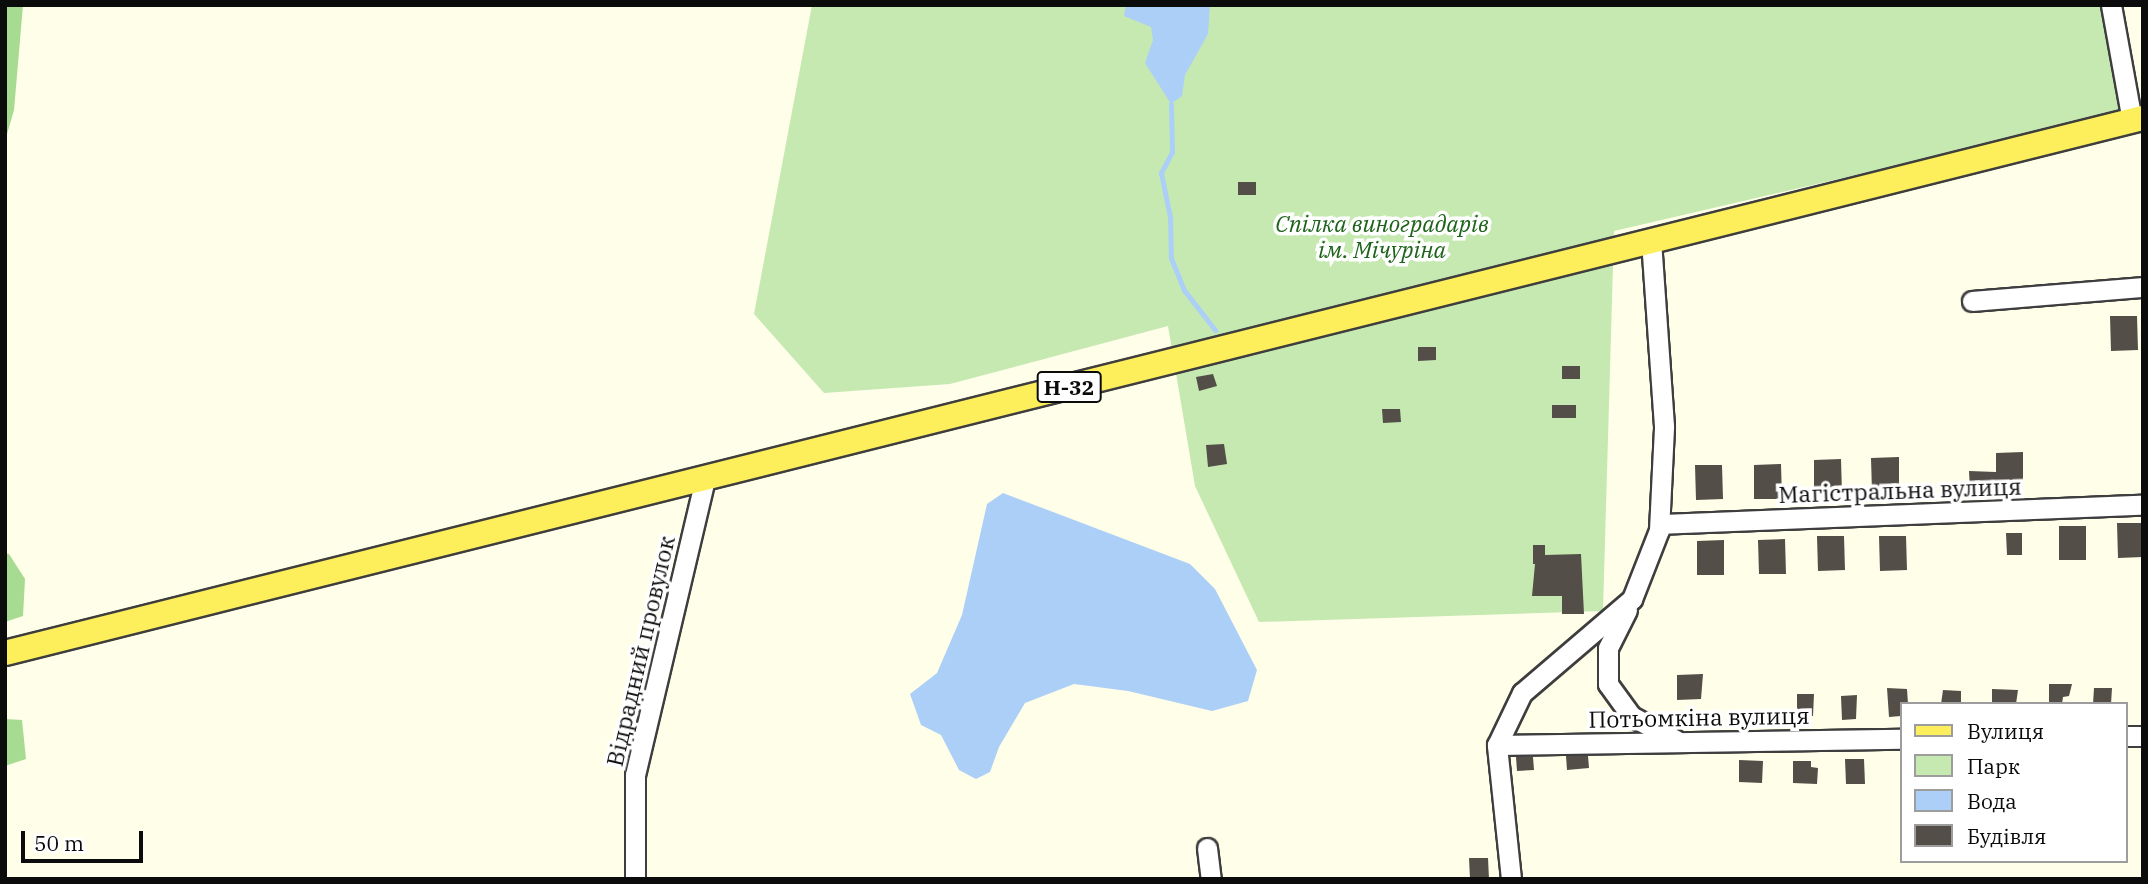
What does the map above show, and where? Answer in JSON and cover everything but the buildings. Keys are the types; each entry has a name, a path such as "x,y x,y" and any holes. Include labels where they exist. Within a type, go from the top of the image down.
{"main road":[{"name":"Н-32","path":"5,653 2138,120"}],"street":[{"path":"2111,5 2138,120"},
{"path":"1651,242 1664,426 1660,524 1632,599 1608,648 1608,684 1631,716 1681,742"},
{"path":"1972,301 2143,287"},
{"name":"Відрадний провулок","path":"635,879 635,775 705,478"},
{"name":"Магістральна вулиця","path":"1660,524 2143,505"},
{"path":"1511,879 1497,745 1522,694 1632,599"},
{"name":"Потьомкіна вулиця","path":"1497,745 1899,739"},
{"path":"1207,848 1211,879"}],"green space":[{"path":"5,5 23,5 14,110 5,141"},
{"name":"Спілка виноградарів ім. Мічуріна","path":"812,5 2102,5 2123,113 1614,231 1603,611 1259,622 1195,486 1168,326 950,384 824,393 754,314"},
{"path":"5,553 9,554 25,579 23,616 5,622"},
{"path":"5,719 22,720 26,759 5,766"}],"water":[{"path":"1126,5 1210,5 1208,34 1185,75 1182,96 1171,104 1145,63 1153,40 1151,27 1124,16"},
{"path":"1003,493 1190,564 1215,589 1257,670 1248,701 1212,711 1128,691 1074,684 1025,703 999,747 990,772 976,779 959,770 941,735 921,725 910,694 937,673 962,615 987,504"}],"waterway":[{"path":"1171,104 1172,152 1161,173 1170,217 1171,258 1184,290 1215,330"}]}
